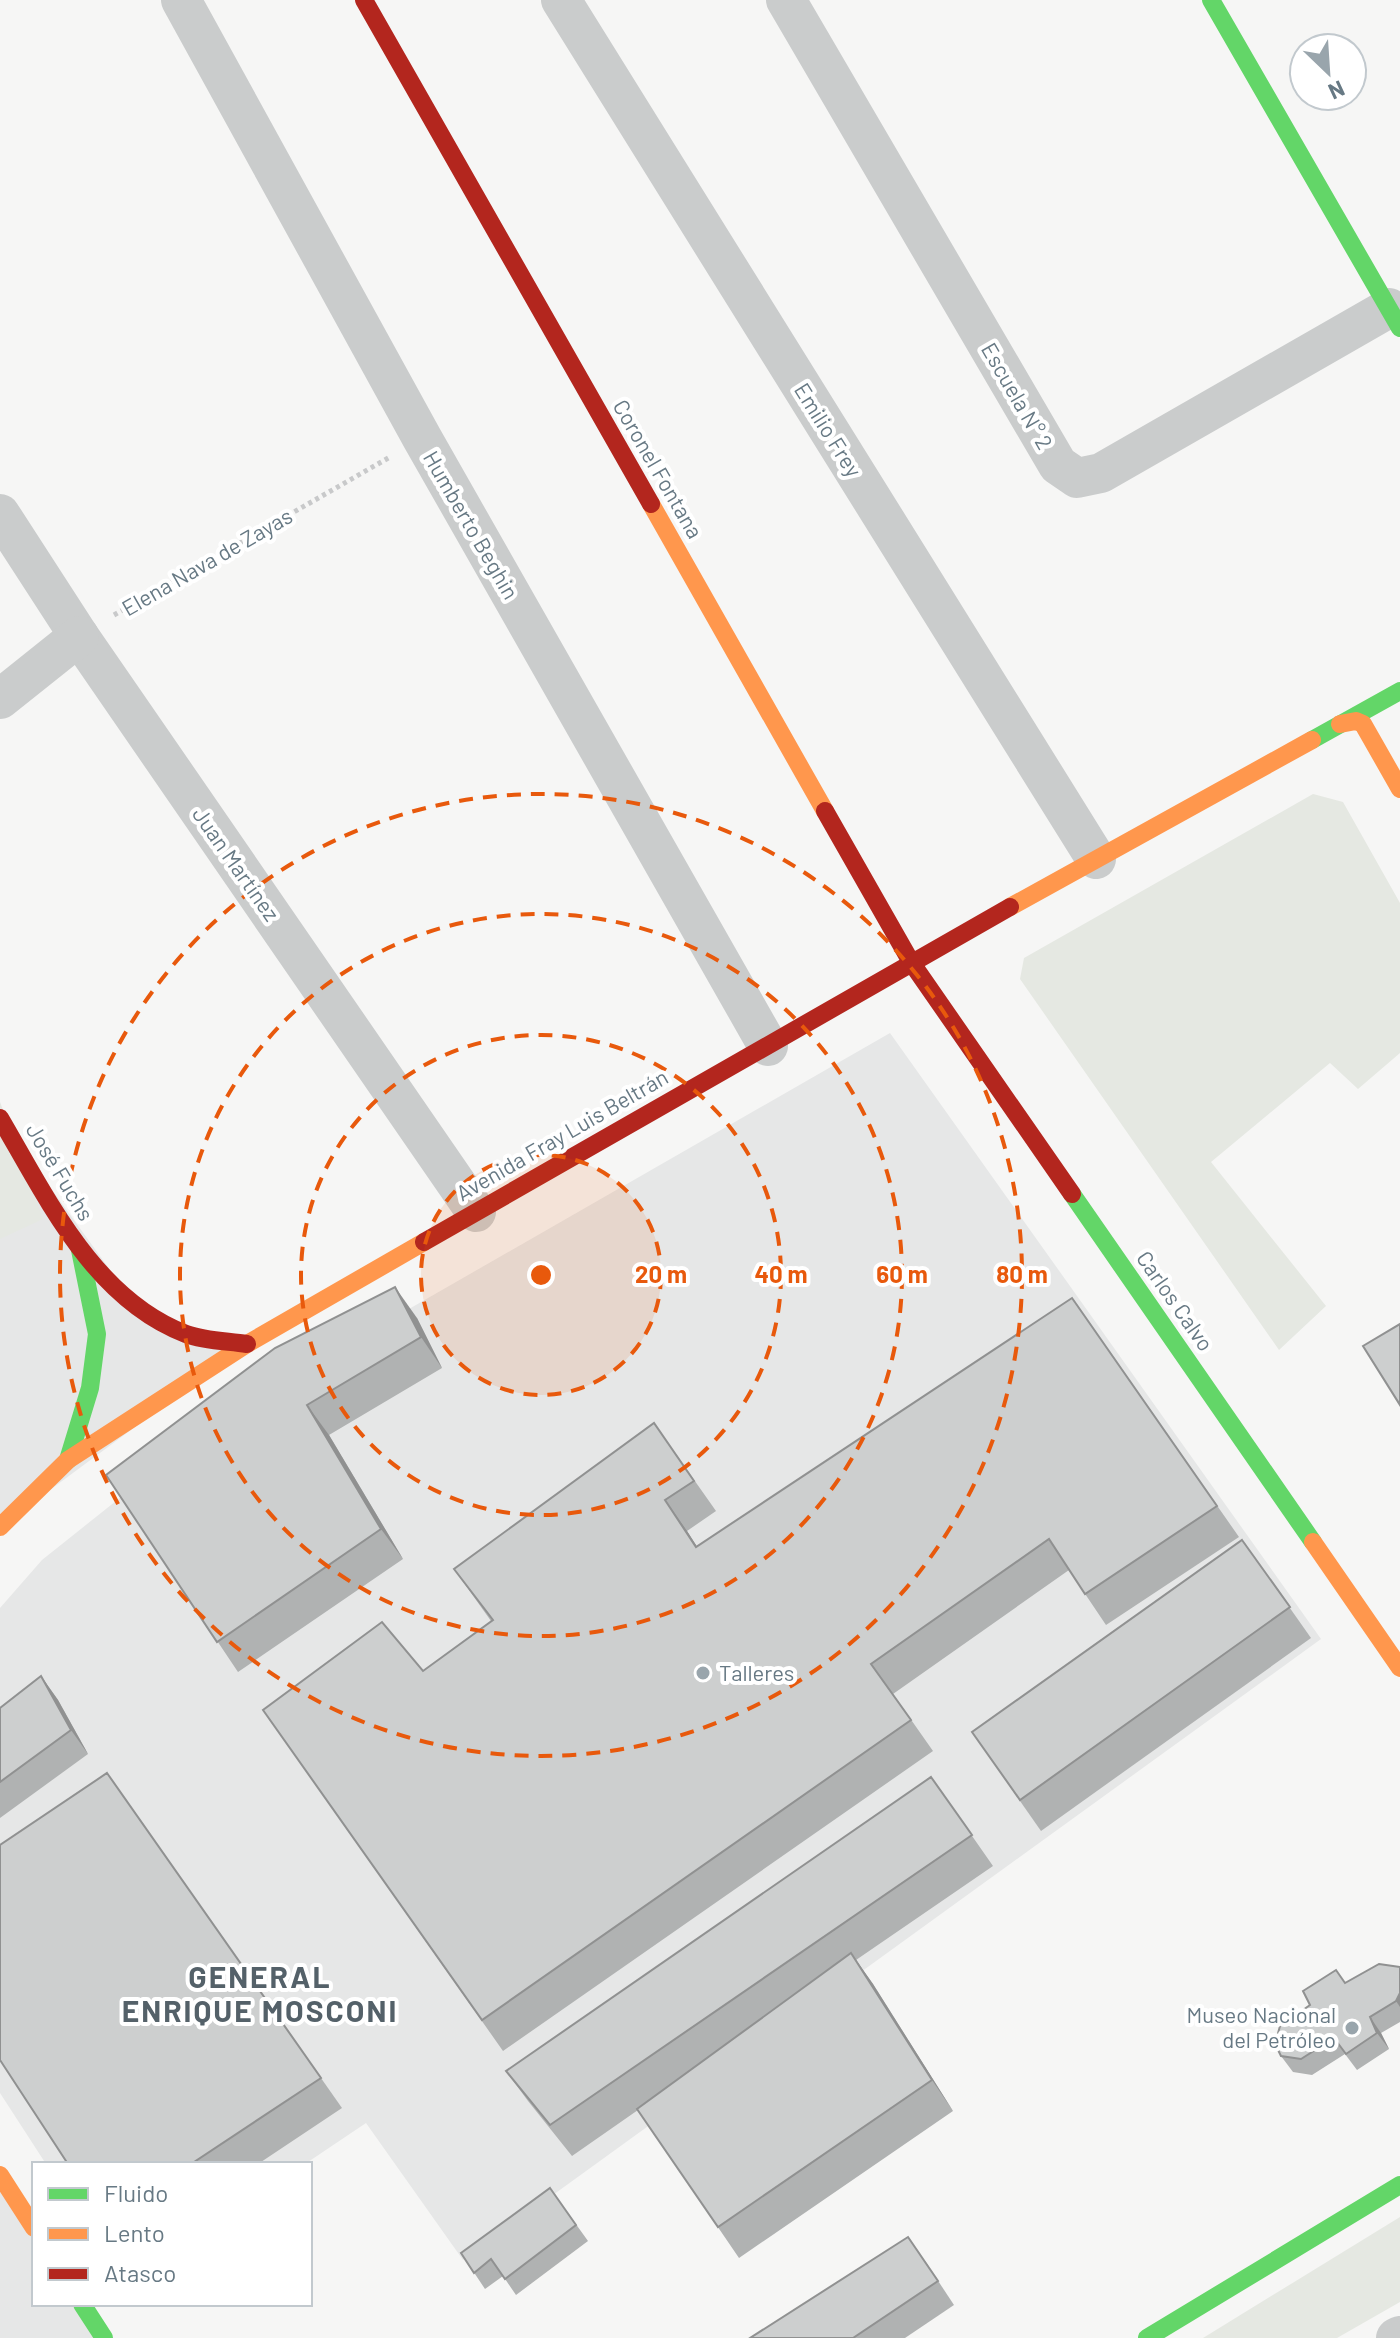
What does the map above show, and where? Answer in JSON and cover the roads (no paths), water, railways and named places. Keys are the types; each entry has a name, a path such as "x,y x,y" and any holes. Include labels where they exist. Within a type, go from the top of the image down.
{"street":[{"name":"Humberto Beghin","path":"181,0 422,438 768,1046"},
{"name":"Coronel Fontana","path":"364,0 911,962"},
{"name":"Emilio Frey","path":"561,0 1096,859"},
{"name":"Escuela N° 2","path":"786,0 1058,465 1077,478 1101,473 1394,318"},
{"path":"1211,0 1394,318"},
{"name":"Juan Martínez","path":"0,514 79,636 476,1212"},
{"path":"0,699 79,636"},
{"name":"Avenida Fray Luis Beltrán","path":"0,1527 68,1460 247,1344 911,962 1400,691"},
{"path":"1340,724 1360,722 1361,736 1400,789"},
{"name":"Avenida Fray Luis Beltrán","path":"1170,818 1247,791 1361,736"},
{"name":"Carlos Calvo","path":"911,962 1400,1668"},
{"name":"José Fuchs","path":"0,1118 80,1250 139,1311 186,1334 247,1344"},
{"name":"José Fuchs","path":"68,1460 90,1388 97,1334 80,1250"},
{"path":"0,2175 32,2225"},
{"path":"1147,2338 1400,2185"},
{"path":"83,2306 104,2338"}],"place":[{"name":"Talleres","path":"703,1673"},
{"name":"Museo Nacional del Petróleo","path":"1352,2028"}],"district":[{"name":"GENERAL ENRIQUE MOSCONI","path":"260,1995"}]}
